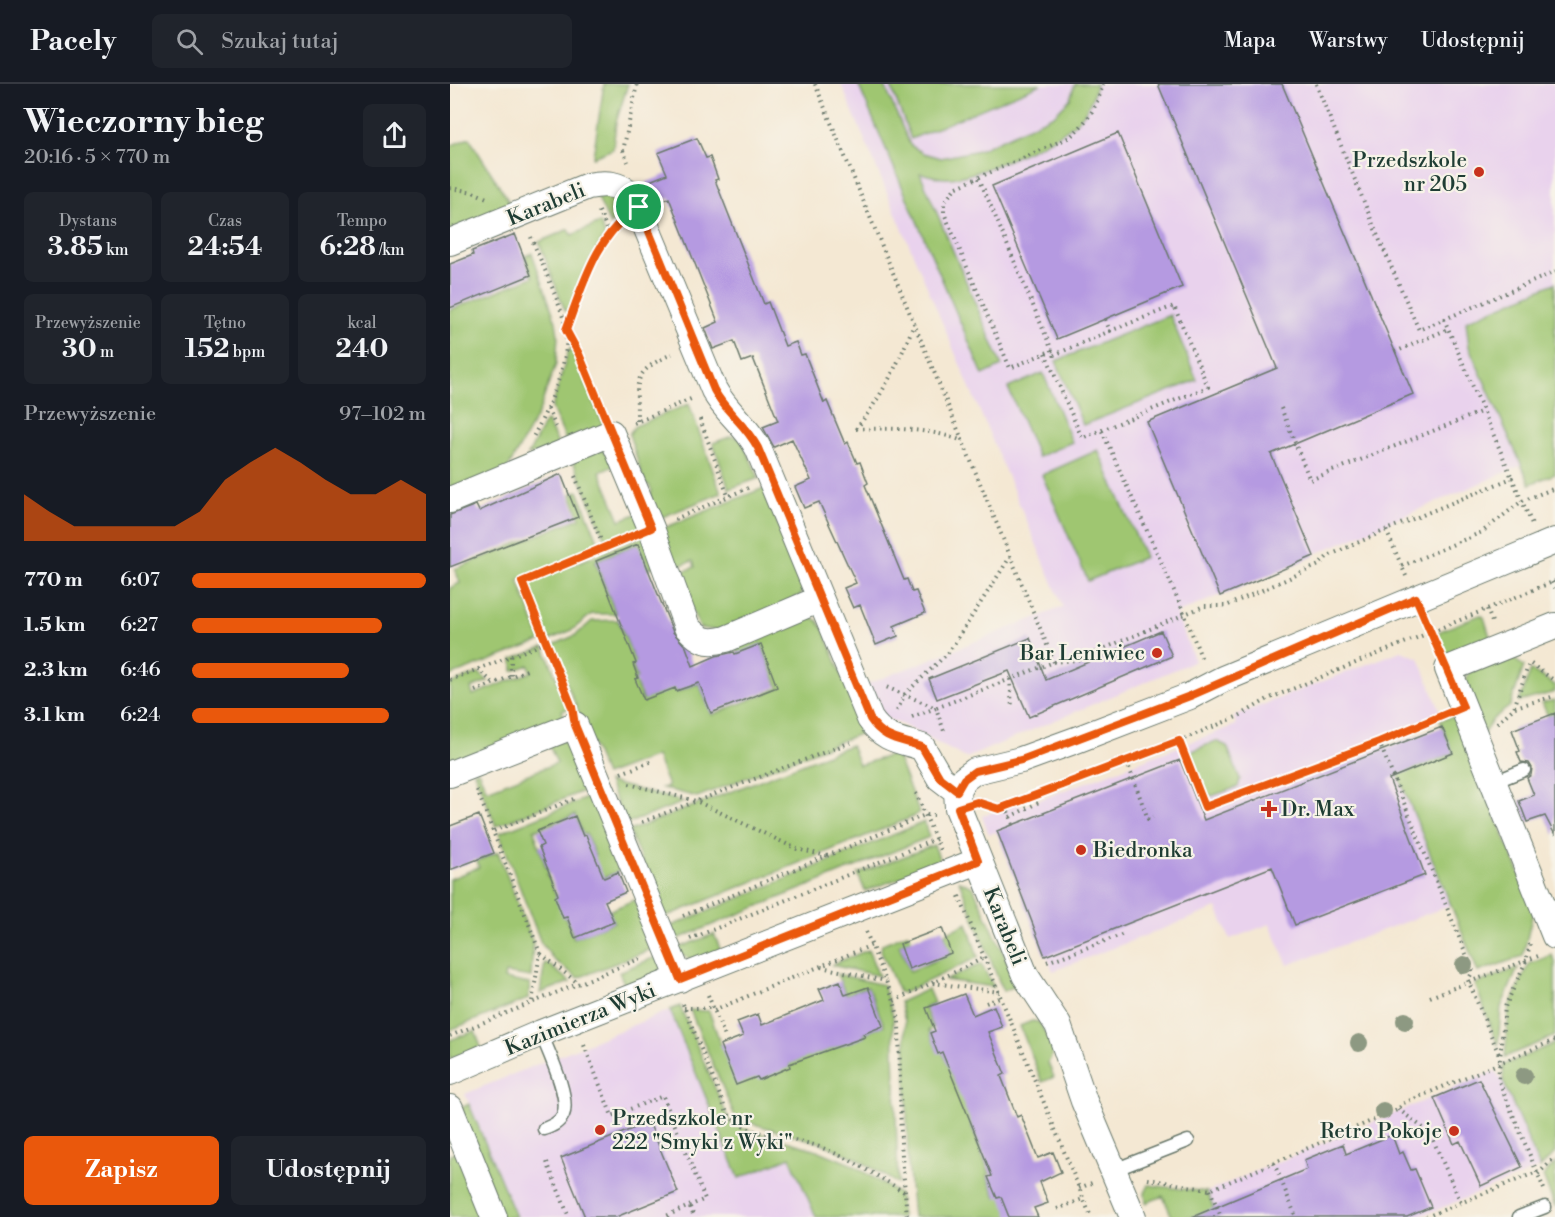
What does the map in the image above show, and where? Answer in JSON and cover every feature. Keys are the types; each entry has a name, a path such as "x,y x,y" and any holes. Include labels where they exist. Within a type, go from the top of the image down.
{"street":[{"name":"Karabeli","path":"450,242 588,186 606,183 622,188"},
{"path":"622,188 633,195 639,207 714,390 724,407 748,428 870,719 887,736"},
{"path":"450,500 611,433 651,528 687,627 698,638 710,643 726,639 820,599"},
{"path":"958,800 964,779 975,771 1021,760 1159,708 1548,544"},
{"path":"1544,943 1494,782 1448,669 1548,628"},
{"path":"459,771 575,725 601,781 619,831 660,925 680,989"},
{"name":"Karabeli","path":"887,736 922,747 940,778 958,800 978,861 1025,975 1058,1025 1084,1101 1133,1217"},
{"name":"Kazimierza Wyki","path":"450,1072 541,1033 680,989 978,861"},
{"path":"450,1108 494,1217"}],"lane":[{"path":"1494,782 1524,770"},
{"path":"541,1033 565,1100 562,1117 555,1124 544,1129"},
{"path":"1116,1176 1188,1141"},
{"path":"1519,1217 1545,1207"}],"path":[{"path":"622,188 623,150 637,84"},
{"path":"815,84 1054,662"},
{"path":"1053,350 1010,368 944,213 944,203 955,188 1070,137 1094,112 1103,84"},
{"path":"1316,84 1419,330 1555,272"},
{"path":"979,178 1054,355 1174,306 1208,387 1082,438 1045,353"},
{"path":"513,474 548,408 563,357 566,330 592,263 609,233 639,207"},
{"path":"522,213 566,330 579,354 611,433 692,399 728,497"},
{"path":"1104,319 1110,331"},
{"path":"1444,319 1522,501 1548,544"},
{"path":"914,323 898,365 882,395 856,429 916,430 944,434 963,441"},
{"path":"1395,352 1448,329"},
{"path":"637,421 637,382 649,364"},
{"path":"1281,408 1310,480 1483,411"},
{"path":"1102,431 1203,659 1197,667"},
{"path":"619,831 696,801 887,736 890,725 1054,662 1077,660 1204,606 1226,606 1319,565 1328,556 1386,530 1512,478"},
{"path":"575,725 572,707 522,582 771,479"},
{"path":"1402,566 1482,532 1522,501 1555,488"},
{"path":"1386,530 1448,669"},
{"path":"905,694 949,652 1010,557"},
{"path":"660,925 926,815 943,815 958,800 977,802 999,809 1127,762 1239,716 1268,699 1554,581 1555,588"},
{"path":"1514,708 1548,628"},
{"path":"450,680 545,643"},
{"path":"511,656 511,676"},
{"path":"478,669 493,683"},
{"path":"475,691 527,670"},
{"path":"1010,679 1012,708"},
{"path":"879,685 936,708 946,735"},
{"path":"1480,749 1500,718 1514,708 1555,696"},
{"path":"1179,741 1205,807 1379,742 1463,707"},
{"path":"1379,742 1473,971 1468,980"},
{"path":"494,831 601,781 653,761"},
{"path":"1127,762 1148,819 1153,817"},
{"path":"459,771 494,831 540,953 532,1002"},
{"path":"601,781 696,801 797,849 827,856"},
{"path":"914,787 1090,1217"},
{"path":"1010,817 1039,802 1036,795"},
{"path":"1006,806 1013,825"},
{"path":"864,926 894,1001 899,1020 904,1192 907,1217"},
{"path":"1044,963 1124,934"},
{"path":"1430,997 1468,980 1526,961 1544,943"},
{"path":"1537,1172 1498,1079 1505,1007 1526,961 1544,943"},
{"path":"684,1008 714,1009 872,945"},
{"path":"540,953 579,984"},
{"path":"894,1001 984,958"},
{"path":"820,967 886,981"},
{"path":"1468,980 1500,1060"},
{"path":"933,983 1001,995"},
{"path":"680,989 684,1008 727,1113 735,1122 758,1131 817,1146 855,1162 904,1192"},
{"path":"706,989 726,1039"},
{"path":"986,1003 1001,995"},
{"path":"582,1038 612,1116 663,1096 705,1199 664,1217"},
{"path":"1116,1176 1137,1177 1210,1190 1398,1109 1404,1103 1500,1060 1555,1040"},
{"path":"1038,1087 1047,1084"},
{"path":"1398,1109 1430,1133 1461,1203"},
{"path":"1426,1217 1537,1172 1538,1174 1555,1157"},
{"path":"547,1162 569,1217"},
{"path":"1274,1163 1296,1217"},
{"path":"1210,1190 1221,1217"},
{"path":"1057,1209 1083,1199"},
{"path":"690,1206 694,1217"}],"shaded area":[{"path":"841,84 1555,84 1555,474 1530,484 1520,466 1176,614 1195,661 966,758 901,724 877,715 865,685 1063,607"},
{"path":"1401,651 1419,658 1441,713 1381,736 1451,905 1288,965 1270,924 1230,939 1217,908 1053,971 997,832 989,834 982,816 1018,803 1021,807 1236,725 1234,716"},
{"name":"Przedszkole nr 222 \"Smyki z Wyki\"","path":"670,1010 739,1178 790,1157 816,1217 516,1217 465,1094"},
{"path":"1495,1071 1503,1081 1540,1168 1419,1217 1217,1217 1207,1192"}],"green space":[{"path":"604,84 628,84 616,122 613,149 593,157"},
{"path":"858,84 884,84 910,145 923,153 941,158 979,150 1054,115 1070,99 1075,84 1096,84 1082,116 1064,132 1033,149 964,176 943,178 920,173 1002,366 983,375"},
{"path":"890,84 1041,84 911,139"},
{"path":"469,138 512,206 450,230 450,146"},
{"path":"605,193 628,206 610,225 596,194"},
{"path":"600,223 605,235 582,275 570,309 565,311 539,242 569,229 572,235"},
{"path":"532,253 556,322 558,335 556,364 539,412 507,470 450,493 450,310 533,277 525,256"},
{"path":"1555,283 1555,474 1530,484 1469,347 1466,321"},
{"path":"1170,315 1197,380 1083,425 1056,361"},
{"path":"571,348 605,429 568,445 552,408"},
{"path":"1043,373 1072,442 1038,457 1008,388"},
{"path":"689,404 721,493 655,520 650,496 652,491 649,485 645,484 629,434 635,426"},
{"path":"547,421 560,448 528,455 545,422"},
{"path":"732,436 741,439 759,478 729,489 713,443"},
{"path":"601,449 618,464 600,472 620,520 639,513 645,529 607,544 571,456"},
{"path":"1098,450 1145,557 1088,581 1042,475"},
{"path":"764,488 803,586 801,595 727,632 700,628 676,574 695,567 693,561 674,567 659,530"},
{"path":"578,491 600,546 518,580 541,641 450,676 450,588 460,583 455,569 580,518 571,494"},
{"path":"647,535 659,564 645,570 638,544 595,561 616,614 592,614 572,630 549,640 526,583"},
{"path":"1480,615 1484,617 1491,640 1451,656 1446,655 1437,635 1440,631"},
{"path":"809,616 817,620 824,630 864,732 697,797 662,788 668,786 656,756 605,775 551,646 576,635 592,621 618,620 636,663 632,665 637,678 634,680 643,700 668,690 672,682 677,692 699,683 712,715 779,688 761,644 739,656 734,641"},
{"path":"544,647 569,708 562,711 565,719 450,764 450,684 479,673 488,681 471,688 473,695 531,672 529,665 513,671 513,659"},
{"path":"1509,656 1524,666 1510,706 1493,719 1484,733 1465,685 1469,672"},
{"path":"1531,670 1555,685 1555,692 1519,702"},
{"path":"1555,700 1555,716 1548,716 1542,703"},
{"path":"1450,717 1455,719 1534,908 1523,956 1478,972 1388,750 1411,770 1453,753 1440,721"},
{"path":"563,741 572,746 593,787 496,826 474,772 478,771 487,790 557,763 548,743"},
{"path":"1216,741 1227,746 1240,779 1238,787 1212,796 1204,792 1188,753"},
{"path":"851,745 859,765 896,754 919,812 915,816 665,917 629,831"},
{"path":"608,782 684,802 626,824"},
{"path":"594,795 627,867 603,878 586,834 583,835 575,815 534,830 546,868 552,866 554,871 547,874 574,938 614,922 609,911 634,900 659,946 578,978 554,960 541,943 499,833"},
{"path":"924,822 929,837 675,940 669,927"},
{"path":"934,845 941,863 865,891 858,874"},
{"path":"498,852 533,943 531,977 505,973 504,979 530,984 528,999 450,1030 450,879 479,867 477,861"},
{"path":"959,881 973,887 1018,985 1003,991"},
{"path":"967,923 978,957 903,993 899,992 881,951 882,944 909,933 911,939 899,945 910,971 951,954 944,934"},
{"path":"714,934 721,951 694,960 683,956 678,948"},
{"path":"868,950 879,976 832,965 833,964"},
{"path":"663,954 661,969 653,978 626,988 619,972"},
{"path":"1552,955 1555,962 1555,1036 1505,1057 1509,1007 1529,964"},
{"path":"545,963 548,964 570,982 540,993"},
{"path":"981,964 994,987 946,980"},
{"path":"1518,968 1501,1007 1498,1046 1475,984"},
{"path":"837,974 883,985 893,1016 898,1184 856,1158 821,1143 736,1119 690,1010 709,1011 721,1045 757,1076 790,1067 789,1063 864,1037 864,1034 884,1025 868,987 846,995"},
{"path":"928,989 934,1003 924,1007 933,1028 929,1030 938,1052 942,1051 973,1123 971,1125 979,1146 987,1143 989,1149 981,1153 990,1174 987,1175 996,1197 1003,1195 1012,1217 913,1217 908,1161 905,1021 900,1002"},
{"path":"680,1006 731,1125 817,1150 853,1165 899,1194 902,1217 816,1217 790,1157 739,1178 670,1010"},
{"path":"1032,1021 1039,1022 1055,1050 1048,1063 1054,1077 1042,1082 1020,1026"},
{"path":"475,1031 481,1047 450,1059 450,1040"},
{"path":"1555,1043 1555,1153 1540,1168 1503,1081 1504,1065"},
{"path":"469,1104 516,1217 502,1217 459,1109"},
{"path":"457,1152 480,1207 475,1217 450,1217 450,1155"},
{"path":"1555,1163 1555,1207 1543,1176"},
{"path":"1149,1185 1207,1192 1217,1217 1172,1217 1163,1196 1146,1203 1145,1193"}],"building":[{"path":"1158,84 1282,84 1413,394 1271,454 1314,556 1220,596 1147,422 1277,368"},
{"path":"1118,133 1182,287 1057,339 992,186"},
{"path":"697,138 706,158 710,157 718,179 715,180 764,304 768,302 785,346 796,342 801,355 805,354 824,403 827,401 845,444 848,442 857,463 860,462 868,483 865,485 904,580 907,579 912,592 916,591 925,613 894,626 898,636 876,645 860,605 853,608 844,588 856,583 819,502 804,508 795,487 811,480 792,439 774,447 763,427 778,421 753,358 742,362 734,341 713,349 705,328 718,322 669,198 654,204 645,183 667,174 658,153"},
{"path":"515,234 531,275 450,308 450,264 473,255 472,251"},
{"path":"561,474 578,517 450,567 450,515 476,505 479,511"},
{"path":"638,544 673,632 686,647 693,666 716,656 734,652 735,654 761,644 777,687 711,713 699,683 676,691 675,688 644,700 635,679 638,678 633,664 636,663 596,561"},
{"path":"1161,631 1172,656 1029,717 1009,671 937,699 929,679 1030,638 1046,680"},
{"path":"1555,713 1555,835 1545,816 1527,822 1519,801 1534,795 1527,778 1531,775 1532,768 1529,763 1521,762 1517,752 1520,751 1512,730"},
{"path":"1442,727 1453,753 1389,779 1425,875 1295,925 1272,867 1045,956 997,831 1180,760 1204,820"},
{"path":"479,815 494,853 450,870 450,826"},
{"path":"575,816 583,836 586,835 604,878 618,872 626,892 605,901 614,922 575,938 567,917 563,918 555,897 558,895 539,847 543,845 537,831"},
{"path":"942,928 951,953 909,969 900,944"},
{"path":"840,981 845,995 868,987 883,1026 863,1034 865,1037 789,1064 790,1067 759,1080 757,1077 736,1085 720,1045 743,1036 737,1022 758,1014 762,1025 824,1000 819,989"},
{"path":"964,994 973,1015 994,1006 1002,1027 988,1032 1005,1074 1001,1076 1017,1117 1021,1115 1038,1158 1053,1152 1061,1172 1040,1182 1048,1203 1034,1208 1038,1217 1009,1217 1001,1197 997,1198 988,1177 992,1176 969,1118 942,1052 938,1054 930,1033 935,1031 926,1008"},
{"path":"1479,1079 1522,1167 1481,1186 1460,1141 1454,1144 1434,1098"},
{"path":"649,1122 678,1192 616,1217 585,1217 561,1158"},
{"path":"1392,1135 1399,1154 1403,1152 1411,1170 1415,1169 1431,1207 1407,1217 1192,1217 1307,1169 1304,1160 1343,1144 1346,1154"}],"place":[{"name":"Przedszkole nr 205","path":"1479,172"},
{"name":"Bar Leniwiec","path":"1157,653"},
{"name":"Dr. Max","path":"1269,809"},
{"name":"Biedronka","path":"1081,850"},
{"name":"Przedszkole nr 222 \"Smyki z Wyki\"","path":"600,1130"},
{"name":"Retro Pokoje","path":"1454,1131"}],"route":[{"path":"639,207 714,390 724,407 748,428 758,448 870,719 878,732 922,747 929,755 940,778 957,791 959,784 975,771 1021,760 1190,696 1223,679 1416,598 1463,707 1379,742 1205,807 1179,741 999,809 977,802 958,808 978,861 680,979 660,925 575,725 572,707 522,582 651,528 579,354 566,330 592,263 609,233 629,213 639,207"}]}
